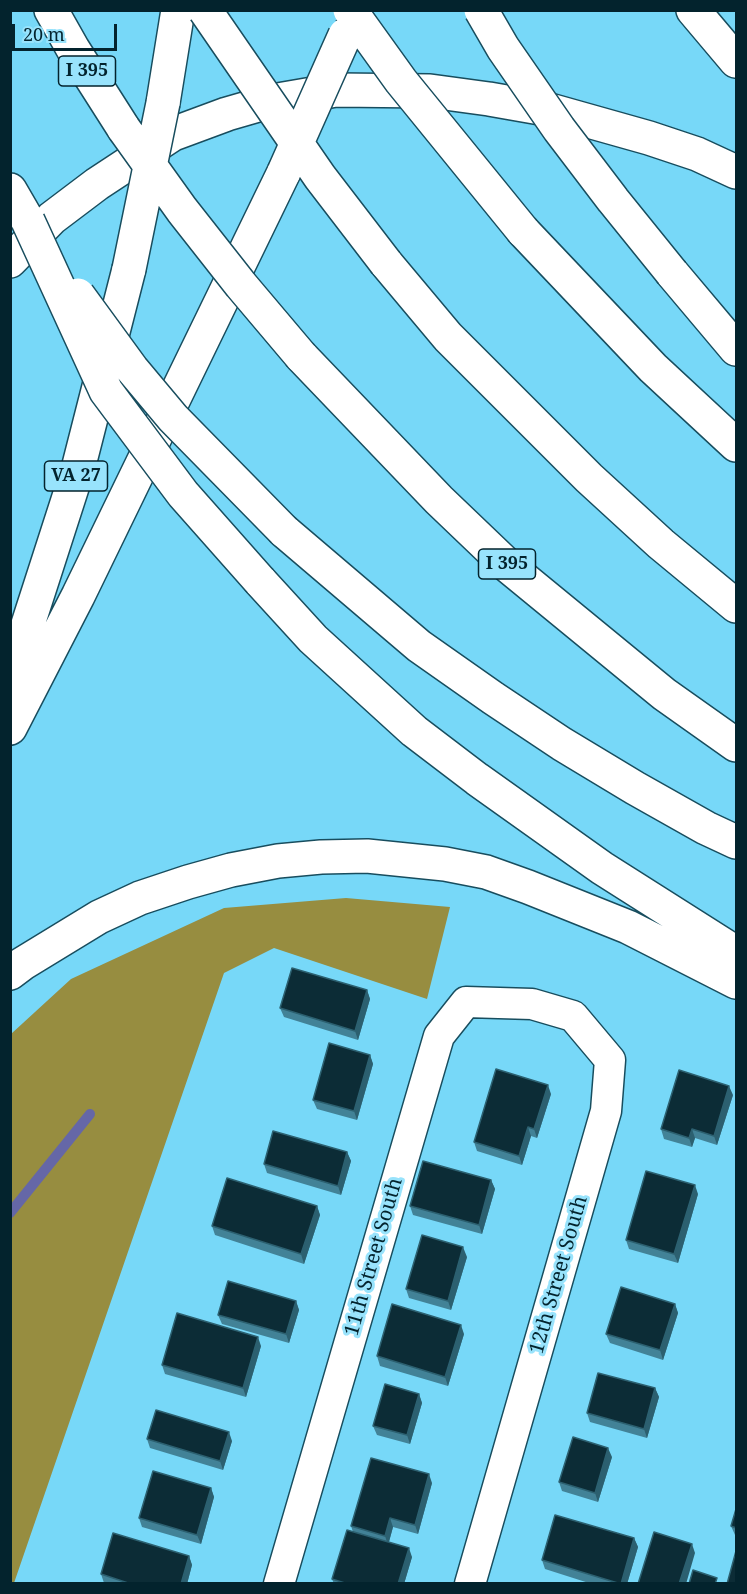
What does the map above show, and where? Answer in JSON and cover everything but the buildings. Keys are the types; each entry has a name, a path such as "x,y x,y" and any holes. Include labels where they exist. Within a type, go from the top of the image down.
{"highway":[{"name":"I 395","path":"51,10 124,129 182,210 301,356 431,492 508,566 664,694 736,745"},
{"name":"VA 27","path":"10,680 78,469 129,269 163,103 178,10"},
{"path":"205,10 320,177 386,263 448,337 573,463 661,544 736,606"},
{"path":"481,10 503,48 559,129 672,273 736,349"},
{"path":"693,10 736,62"},
{"path":"10,728 83,585 284,172 350,19 523,231 653,368 736,445"},
{"path":"10,261 52,218 97,184 173,134 227,114 272,101 336,90 430,91 546,109 650,138 698,154 736,172"},
{"path":"10,190 28,221 132,369 181,426 284,531 419,646 493,698 562,744 635,788 736,842"},
{"path":"28,221 106,391 183,494 313,639 423,738 477,779 602,868 736,953"},
{"path":"10,973 99,917 140,898 188,882 231,870 278,861 366,856 445,864 486,872 528,886 628,927 736,982"}],"street":[{"name":"11th Street South","path":"279,1584 439,1036 466,1002 532,1004"},
{"name":"12th Street South","path":"470,1584 606,1111 610,1060 573,1016 532,1004"}],"shaded area":[{"path":"346,898 450,907 427,999 274,948 224,973 14,1583 11,1583 11,1034 71,979 224,908"}],"waterway":[{"path":"10,1213 90,1114"}]}
